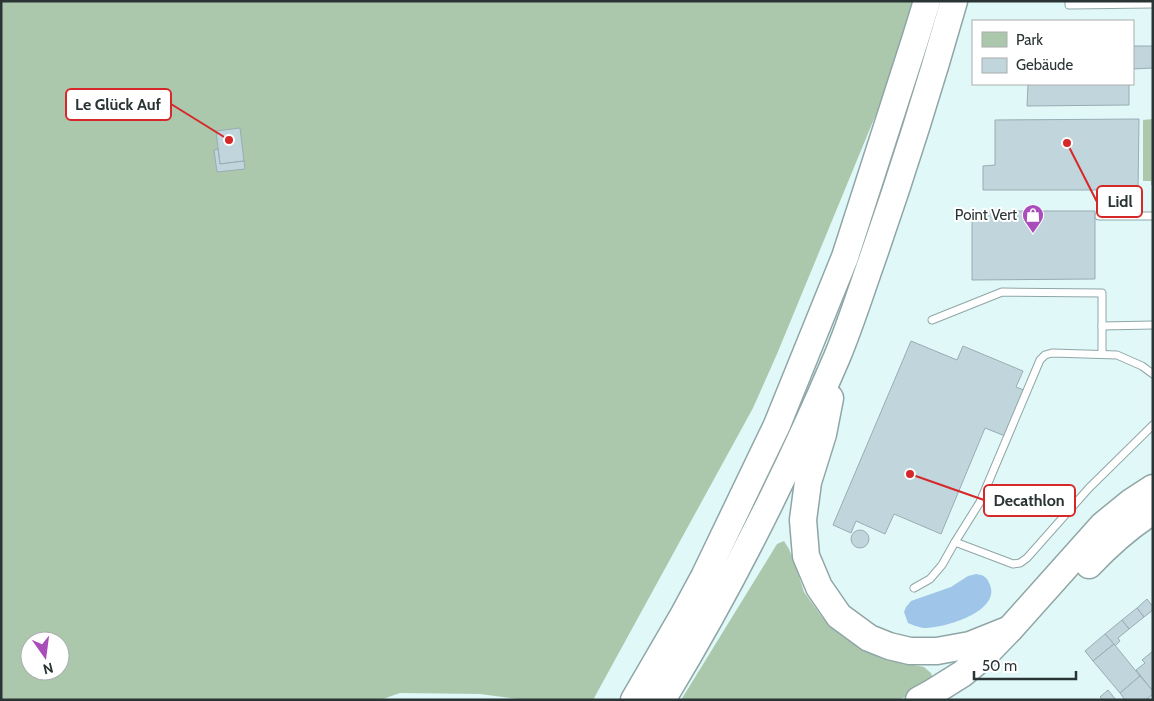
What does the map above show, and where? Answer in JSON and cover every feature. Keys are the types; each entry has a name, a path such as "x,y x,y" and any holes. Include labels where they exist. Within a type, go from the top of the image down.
{"highway":[{"path":"634,700 704,577 778,425 846,257 926,1"},
{"path":"662,700 706,627 776,490 838,355 893,201 942,46 954,1"},
{"path":"838,355 822,434 808,482 803,520 806,556 818,588 839,616 854,628 870,638 889,646 910,651 937,651 970,645 1010,630"},
{"path":"919,700 962,674 984,656 1010,630 1103,525 1130,503 1153,488"},
{"path":"954,700 1008,652 1096,557 1126,530 1153,511"},
{"path":"616,700 673,610 704,577"},
{"path":"939,700 978,679"}],"lane":[{"path":"1069,1 1069,5 1153,4"},
{"path":"1099,216 1153,216"},
{"path":"932,320 1002,292 1102,292 1102,354"},
{"path":"1102,326 1149,325"},
{"path":"914,588 930,579 942,565 980,502 1040,360 1045,355 1052,353 1117,355 1142,366 1153,374"},
{"path":"955,542 1013,564 1020,563 1027,558 1089,488 1153,425"}],"green space":[{"path":"1,1 918,1 907,39 753,408 593,700 526,700 480,694 400,693 380,700 1,700"},
{"path":"1153,119 1153,185 1151,185 1151,181 1143,181 1143,120"},
{"path":"784,541 789,549 804,592 822,617 845,638 882,659 924,667 931,673 933,680 927,686 899,700 681,700 777,544"}],"water":[{"path":"976,574 988,580 991,595 987,603 979,611 955,622 932,628 923,628 908,623 904,612 911,601 951,587 968,576"}],"building":[{"path":"1134,46 1153,46 1153,68 1134,69"},
{"path":"1028,85 1129,85 1129,105 1027,106"},
{"path":"1139,119 1138,190 983,190 983,166 995,165 995,120"},
{"path":"240,128 244,161 220,164 216,131"},
{"path":"218,149 220,164 244,161 245,169 217,172 214,150"},
{"name":"Point Vert","path":"972,211 1095,211 1095,279 972,280"},
{"path":"911,341 957,360 963,346 1023,371 1016,387 1024,390 1005,436 985,428 941,534 894,514 885,534 856,521 851,533 833,525"},
{"path":"860,530 866,533 869,539 866,545 860,548 854,545 851,539 854,533"},
{"path":"1147,599 1153,610 1144,617 1137,608"},
{"path":"1137,608 1144,617 1129,629 1122,620"},
{"path":"1122,620 1129,629 1118,638 1120,641 1115,646 1105,634"},
{"path":"1105,634 1114,644 1093,661 1085,651"},
{"path":"1114,644 1140,676 1120,693 1093,661"},
{"path":"1153,651 1152,690 1136,670 1145,663 1142,660"},
{"path":"1140,676 1153,691 1153,694 1146,700 1125,700 1120,693"},
{"path":"1108,690 1116,700 1103,700 1100,697"}],"place":[{"name":"Le Glück Auf","path":"229,140"},
{"name":"Lidl","path":"1067,143"},
{"name":"Point Vert","path":"1033,234"},
{"name":"Decathlon","path":"910,474"}]}
